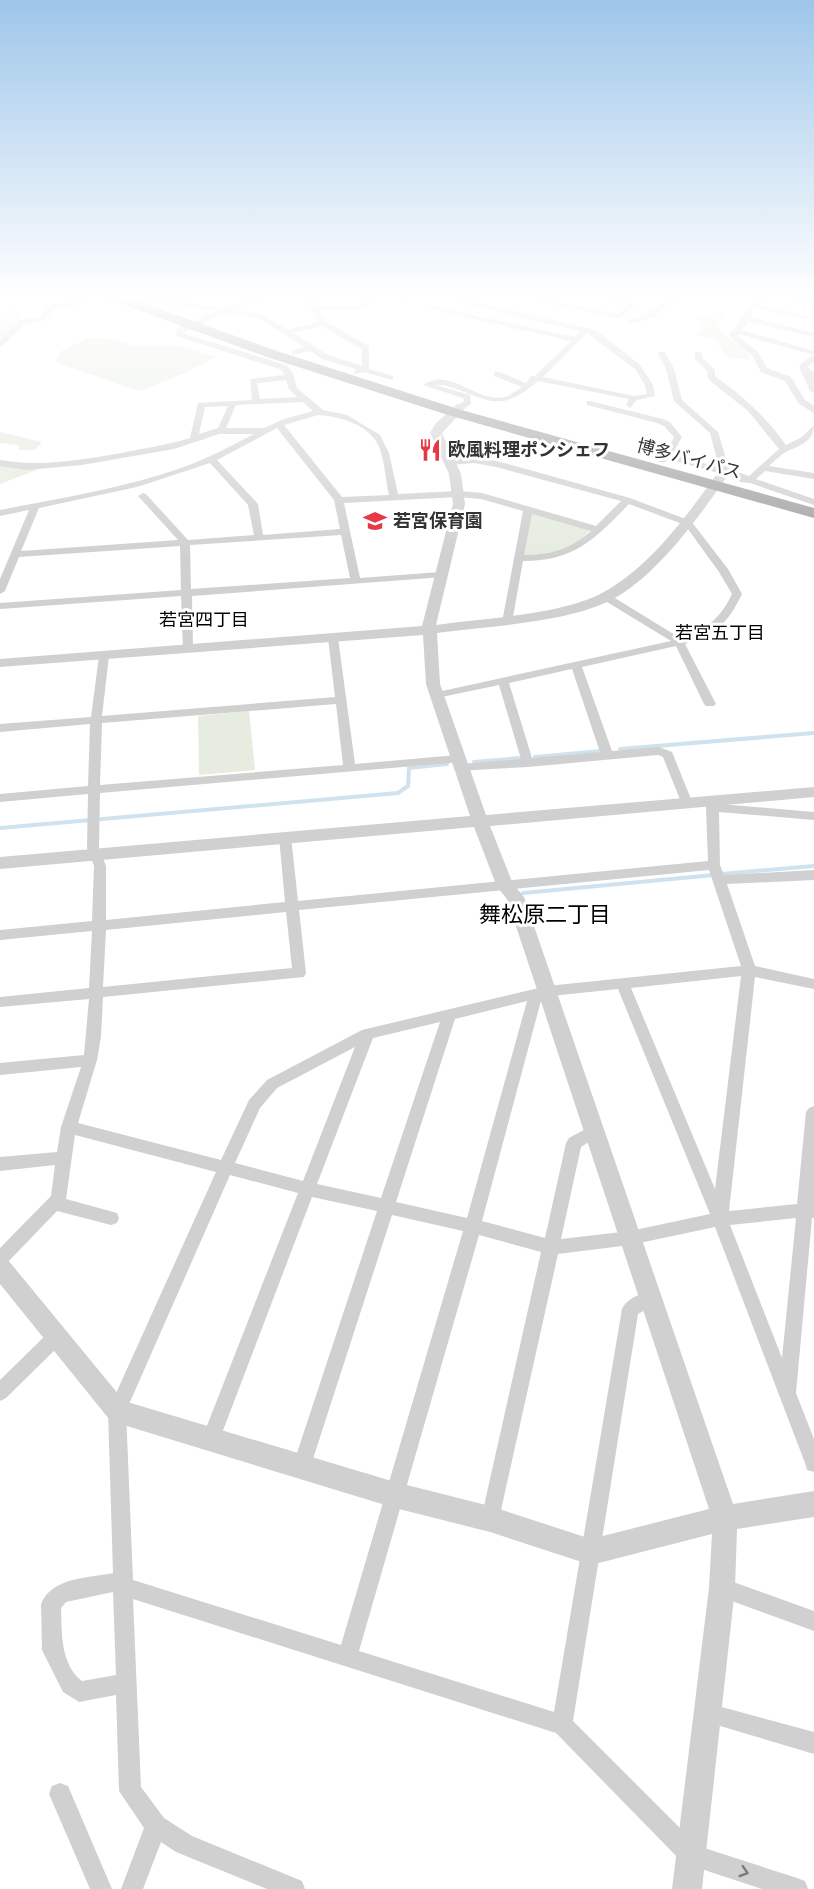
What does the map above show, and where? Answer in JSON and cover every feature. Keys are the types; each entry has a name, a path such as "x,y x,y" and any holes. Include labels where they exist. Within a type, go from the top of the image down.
{"highway":[{"name":"博多バイパス","path":"379,383 457,409 814,504"},
{"name":"博多バイパス","path":"390,383 457,409 663,459 814,513"}],"street":[{"path":"253,383 256,401"},
{"path":"291,383 304,399 320,412"},
{"path":"434,383 427,385 467,398 468,402 457,409 436,433 450,462 458,494 455,524 440,575 428,630 433,684 458,764 480,822 506,887 515,897 541,993 593,1131 725,1518 722,1588 687,1889"},
{"path":"442,383 492,400 509,399 529,383"},
{"path":"461,383 509,399"},
{"path":"519,383 526,386"},
{"path":"560,383 634,398 651,396 650,383"},
{"path":"0,663 428,630 556,612 606,597 630,582 687,523 720,478 714,432 678,401 674,383"},
{"path":"721,383 763,418 784,449"},
{"path":"791,383 802,402 814,410"},
{"path":"626,412 634,398"},
{"path":"194,440 201,405 304,399"},
{"path":"802,402 814,400"},
{"path":"221,431 233,403"},
{"path":"590,403 667,424 678,437 673,449 663,459"},
{"path":"0,513 135,486 212,459 266,431 302,416 320,412 335,413 356,422 379,440 394,498"},
{"path":"280,426 339,501 356,582"},
{"path":"750,480 784,449 810,440 814,429"},
{"path":"0,463 26,467 82,462 194,440 221,431 266,431"},
{"path":"77,450 82,462"},
{"path":"212,459 254,504 259,537"},
{"path":"437,696 679,642 709,633 726,618 737,594 724,571 687,523 627,500 497,464 474,460 450,462"},
{"path":"763,468 814,476"},
{"path":"720,478 750,480 814,504"},
{"path":"339,501 458,494 483,496 598,530"},
{"path":"143,496 184,542 189,649"},
{"path":"520,558 543,560 559,557 577,549 627,500"},
{"path":"0,591 35,506"},
{"path":"508,617 528,509"},
{"path":"16,554 345,532"},
{"path":"0,606 440,575"},
{"path":"606,597 679,642 710,704"},
{"path":"333,638 349,767"},
{"path":"0,1259 58,1199 62,1158 69,1126 90,1060 99,926 100,866 93,848 96,720 104,656"},
{"path":"576,665 607,755"},
{"path":"503,680 528,763"},
{"path":"0,728 341,700"},
{"path":"0,798 349,767 528,763 659,751 668,755 687,804"},
{"path":"713,805 814,792"},
{"path":"0,863 687,804 814,816"},
{"path":"713,805 714,865 749,970 720,1219"},
{"path":"0,1002 299,973 285,837"},
{"path":"0,935 714,865"},
{"path":"719,880 814,875"},
{"path":"294,1889 184,1844 156,1826 130,1791 117,1411 254,1104 272,1084 367,1034 541,993 749,970 814,984"},
{"path":"623,984 720,1219 814,1463"},
{"path":"347,1658 541,993"},
{"path":"302,1465 450,1015"},
{"path":"210,1441 367,1034"},
{"path":"0,1069 90,1060"},
{"path":"787,1396 809,1210 814,1112"},
{"path":"69,1126 228,1166 308,1189 472,1226 551,1247 630,1238 720,1219 809,1210"},
{"path":"490,1519 574,1143 593,1131"},
{"path":"0,1164 62,1158"},
{"path":"54,1203 111,1218"},
{"path":"0,1268 117,1411 210,1441 302,1465 395,1495 490,1519 591,1552 725,1518 814,1504"},
{"path":"562,1725 630,1309 650,1298"},
{"path":"0,1392 57,1337"},
{"path":"126,1683 79,1692 70,1685 52,1650 51,1604 61,1593 122,1584 347,1658 562,1725 691,1855 797,1889"},
{"path":"722,1588 814,1621"},
{"path":"706,1713 814,1743"},
{"path":"60,1794 101,1889"},
{"path":"132,1889 156,1826"}],"shaded area":[{"path":"116,383 159,383 139,391"},
{"path":"0,432 42,442 35,450 19,450 19,445 0,443"},
{"path":"0,466 39,469 0,484"},
{"path":"534,513 590,530 575,545 561,553 523,555 530,514"},
{"path":"249,711 255,770 199,775 198,716"}],"waterway":[{"path":"620,749 814,733"},
{"path":"535,757 601,751"},
{"path":"474,762 521,758"},
{"path":"0,828 398,793 408,786 409,768 447,764"},
{"path":"721,874 814,866"},
{"path":"523,893 714,875"}],"place":[{"name":"欧風料理ポンシェフ","path":"430,450"},
{"name":"若宮保育園","path":"375,521"}],"district":[{"name":"若宮四丁目","path":"204,620"},
{"name":"若宮五丁目","path":"720,633"},
{"name":"舞松原二丁目","path":"545,914"}]}
